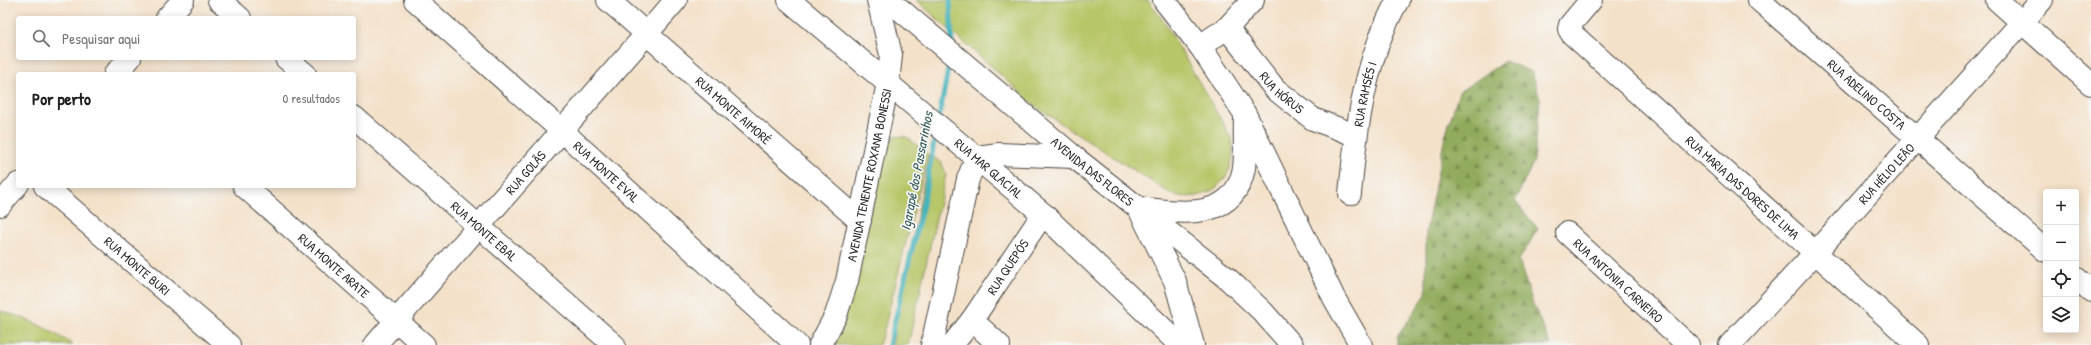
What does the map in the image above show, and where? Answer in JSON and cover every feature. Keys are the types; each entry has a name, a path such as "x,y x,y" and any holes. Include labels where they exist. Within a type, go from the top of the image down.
{"street":[{"path":"169,16 183,0"},
{"path":"219,0 238,16"},
{"name":"RUA MONTE EVAL","path":"415,0 562,131 797,345"},
{"name":"RUA MONTE AIMORÉ","path":"608,0 860,221"},
{"name":"RUA GOLÃS","path":"375,345 676,0"},
{"name":"RUA MAR GLACIAL","path":"789,0 1043,214 1180,345"},
{"name":"AVENIDA TENENTE ROXANA BONESSI","path":"820,345 836,315 847,281 888,83 891,55 878,0"},
{"name":"AVENIDA DAS FLORES","path":"890,0 1074,157 1228,280 1262,311 1292,345"},
{"path":"1164,0 1200,46 1245,114 1334,298 1361,345"},
{"path":"1200,46 1226,28 1253,0"},
{"name":"RUA RAMSÉS I","path":"1350,194 1355,135 1376,51 1389,16 1398,0"},
{"name":"RUA MARIA DAS DORES DE LIMA","path":"1591,0 1569,29 1814,254 1918,345"},
{"name":"RUA ADELINO COSTA","path":"1759,0 2043,248"},
{"path":"1996,0 2091,84"},
{"name":"RUA HÉLIO LEÃO","path":"1730,345 1814,254 2042,0"},
{"name":"RUA HÓRUS","path":"1226,28 1275,89 1313,118 1355,135"},
{"path":"288,60 303,72"},
{"path":"1139,208 1186,212 1207,211 1227,200 1238,184 1244,168 1245,114"},
{"name":"RUA MONTE EBAL","path":"356,118 479,224 614,345"},
{"path":"932,345 968,179 977,157 999,154 1074,157"},
{"path":"0,205 16,186"},
{"name":"RUA MONTE BURI","path":"47,188 229,345"},
{"name":"RUA MONTE ARATE","path":"246,188 424,345"},
{"path":"1139,208 1175,281 1193,345"},
{"name":"RUA QUEPÓS","path":"952,345 972,320 1043,214"},
{"name":"RUA ANTONIA CARNEIRO","path":"1567,233 1688,345"},
{"path":"2079,281 2091,291"},
{"path":"972,320 999,345"}],"green space":[{"path":"916,0 1148,0 1165,23 1232,139 1233,153 1231,166 1226,177 1218,186 1209,192 1198,196 1185,197 1171,194 1039,109"},
{"path":"1505,61 1532,72 1540,99 1534,161 1515,201 1538,229 1519,260 1533,304 1551,345 1397,345 1397,337 1426,294 1426,231 1445,136 1459,92"},
{"path":"894,136 907,137 928,154 885,326 879,345 832,345 841,332 885,151"},
{"path":"929,154 942,163 946,175 908,345 892,345"},
{"path":"0,311 38,325 73,345 0,345"}],"waterway":[{"name":"Igarapé dos Passarinhos","path":"950,0 952,45"},
{"name":"Igarapé dos Passarinhos","path":"939,118 950,59"},
{"name":"Igarapé dos Passarinhos","path":"889,345 923,204 936,131"}]}
